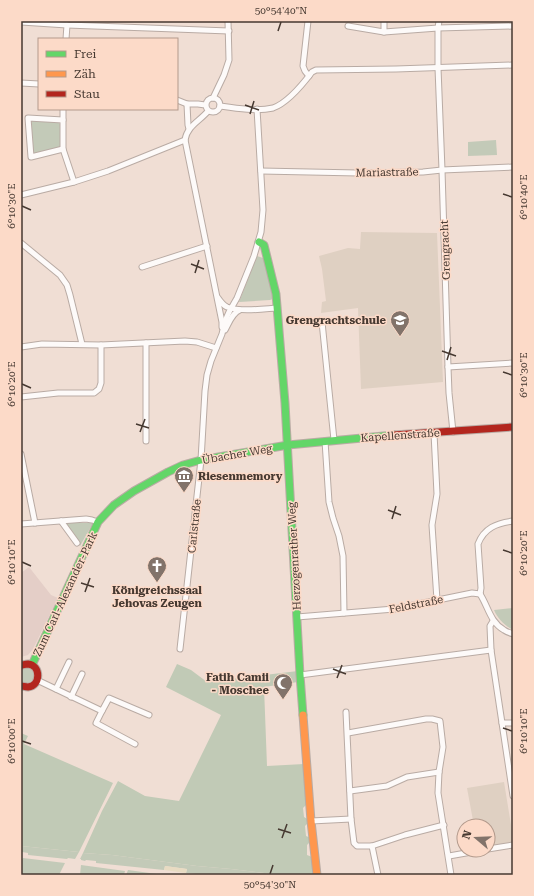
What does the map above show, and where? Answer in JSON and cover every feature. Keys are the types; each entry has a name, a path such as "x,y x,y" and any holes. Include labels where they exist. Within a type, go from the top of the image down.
{"street":[{"path":"213,98 230,60 228,21"},
{"path":"308,21 303,66 305,72 309,76"},
{"path":"384,21 384,32"},
{"name":"Grengracht","path":"439,21 438,68 448,367 453,432"},
{"path":"21,22 229,31"},
{"path":"66,38 67,25"},
{"path":"348,26 384,32 438,28 513,26"},
{"path":"220,106 257,110 274,107 282,103 296,91 312,72 316,70 513,65"},
{"path":"21,83 38,84"},
{"path":"205,106 207,100 213,98 219,101 220,106 217,111 208,111 189,129 185,140 222,322 222,334"},
{"path":"178,100 187,104 198,104 205,106 208,111"},
{"path":"187,104 189,129"},
{"path":"63,110 63,149 74,182"},
{"name":"Carlstraße","path":"222,334 225,321 254,256 259,242 263,222 257,110"},
{"path":"63,120 28,118 31,157 63,149"},
{"path":"21,195 74,182 108,171 185,140"},
{"name":"Mariastraße","path":"261,171 358,173 423,172 513,167"},
{"name":"Herzogenrather Weg","path":"259,242 264,245 276,294 288,445 300,675 311,821 317,875"},
{"path":"21,243 60,276 67,285 82,344"},
{"path":"142,267 207,246"},
{"path":"216,293 222,303 227,307 241,309 277,308"},
{"name":"Carlstraße","path":"180,649 200,460 206,383 211,361 222,334 233,314 241,309"},
{"path":"322,322 334,440"},
{"path":"21,347 42,344 101,345 185,341 197,342 216,348"},
{"path":"146,343 146,441"},
{"path":"21,397 58,393 94,393 99,389 101,383 101,345"},
{"path":"448,367 513,363"},
{"name":"Kapellenstraße","path":"288,445 380,436 513,427"},
{"path":"434,433 438,494 432,525 437,600"},
{"path":"325,441 329,502 343,556 344,613"},
{"name":"Übacher Weg","path":"98,522 114,505 134,490 183,465 200,460 288,445"},
{"path":"21,454 35,523"},
{"path":"21,524 86,519 98,522"},
{"path":"62,521 77,542"},
{"path":"513,521 508,521 488,528 480,538 478,544 481,588 480,594 493,621 504,630 513,634"},
{"name":"Zum Carl-Alexander-Park","path":"32,665 98,522"},
{"name":"Feldstraße","path":"297,617 394,609 472,593 480,594"},
{"path":"493,621 490,626 491,650 513,796"},
{"path":"300,675 491,650"},
{"path":"56,689 69,662"},
{"name":"Zum Carl-Alexander-Park","path":"21,665 32,665 38,672 37,680"},
{"path":"71,696 82,674"},
{"path":"21,686 32,686 37,680 102,711"},
{"path":"135,744 96,723 109,698 149,715"},
{"path":"346,712 351,819 354,843 357,846 372,846 405,835 444,825"},
{"path":"348,733 426,719 440,721 443,747 439,772 438,793 452,875"},
{"path":"502,723 513,724"},
{"path":"350,791 387,786 407,777 439,772"},
{"path":"311,821 351,819"},
{"path":"496,848 513,845"},
{"path":"372,846 378,875"},
{"path":"449,856 456,855"}],"shaded area":[{"name":"Grengrachtschule","path":"361,232 437,233 443,382 361,389 358,308 321,313 322,302 326,301 319,256 348,248 360,249"},
{"path":"29,567 51,595 58,598 33,649 28,655 21,657 21,573"},
{"path":"504,782 513,843 496,846 496,818 473,818 467,788"}],"green space":[{"path":"32,121 57,122 60,124 61,147 33,154 30,126"},
{"path":"496,140 497,155 468,156 468,142"},
{"path":"257,256 263,258 265,262 273,299 239,302"},
{"path":"64,523 93,523 80,546"},
{"path":"513,608 513,630 502,622 494,610"},
{"path":"177,664 191,670 207,682 298,671 298,682 264,687 267,766 304,764 307,804 303,808 304,817 309,820 305,826 306,836 311,838 311,841 307,845 307,855 312,857 315,875 281,875 112,855 83,853 102,811 118,781 145,796 179,801 221,715 166,687"},
{"path":"22,667 30,668 34,674 33,680 28,683 21,682"},
{"path":"21,733 28,736 24,744 113,783 79,852 21,846"},
{"path":"21,846 79,852 75,859 28,855 28,853 22,852 21,854"},
{"path":"83,853 112,855 281,875 206,875 186,873 187,869 165,866 164,870 96,863 96,861 81,860 80,859"},
{"path":"23,858 65,863 59,875 21,875 21,862"},
{"path":"81,865 125,871 124,875 80,875"},
{"path":"128,870 164,875 126,875"}],"sand":[{"path":"165,866 187,869 186,873 164,870"}],"traffic: fast":[{"path":"259,242 264,245 276,294 285,403 303,715"},
{"path":"32,665 98,522 114,505 134,491 183,465 201,460 288,445 394,435"}],"traffic: slow":[{"path":"303,715 311,821 317,875"}],"traffic: jam":[{"path":"394,435 513,427"},
{"path":"21,665 32,665 37,671 38,676 37,680 32,686 21,686"}],"place":[{"name":"Grengrachtschule","path":"400,337"},
{"name":"Riesenmemory","path":"184,493"},
{"name":"Königreichssaal Jehovas Zeugen","path":"157,583"},
{"name":"Fatih Camii - Moschee","path":"283,700"}]}
